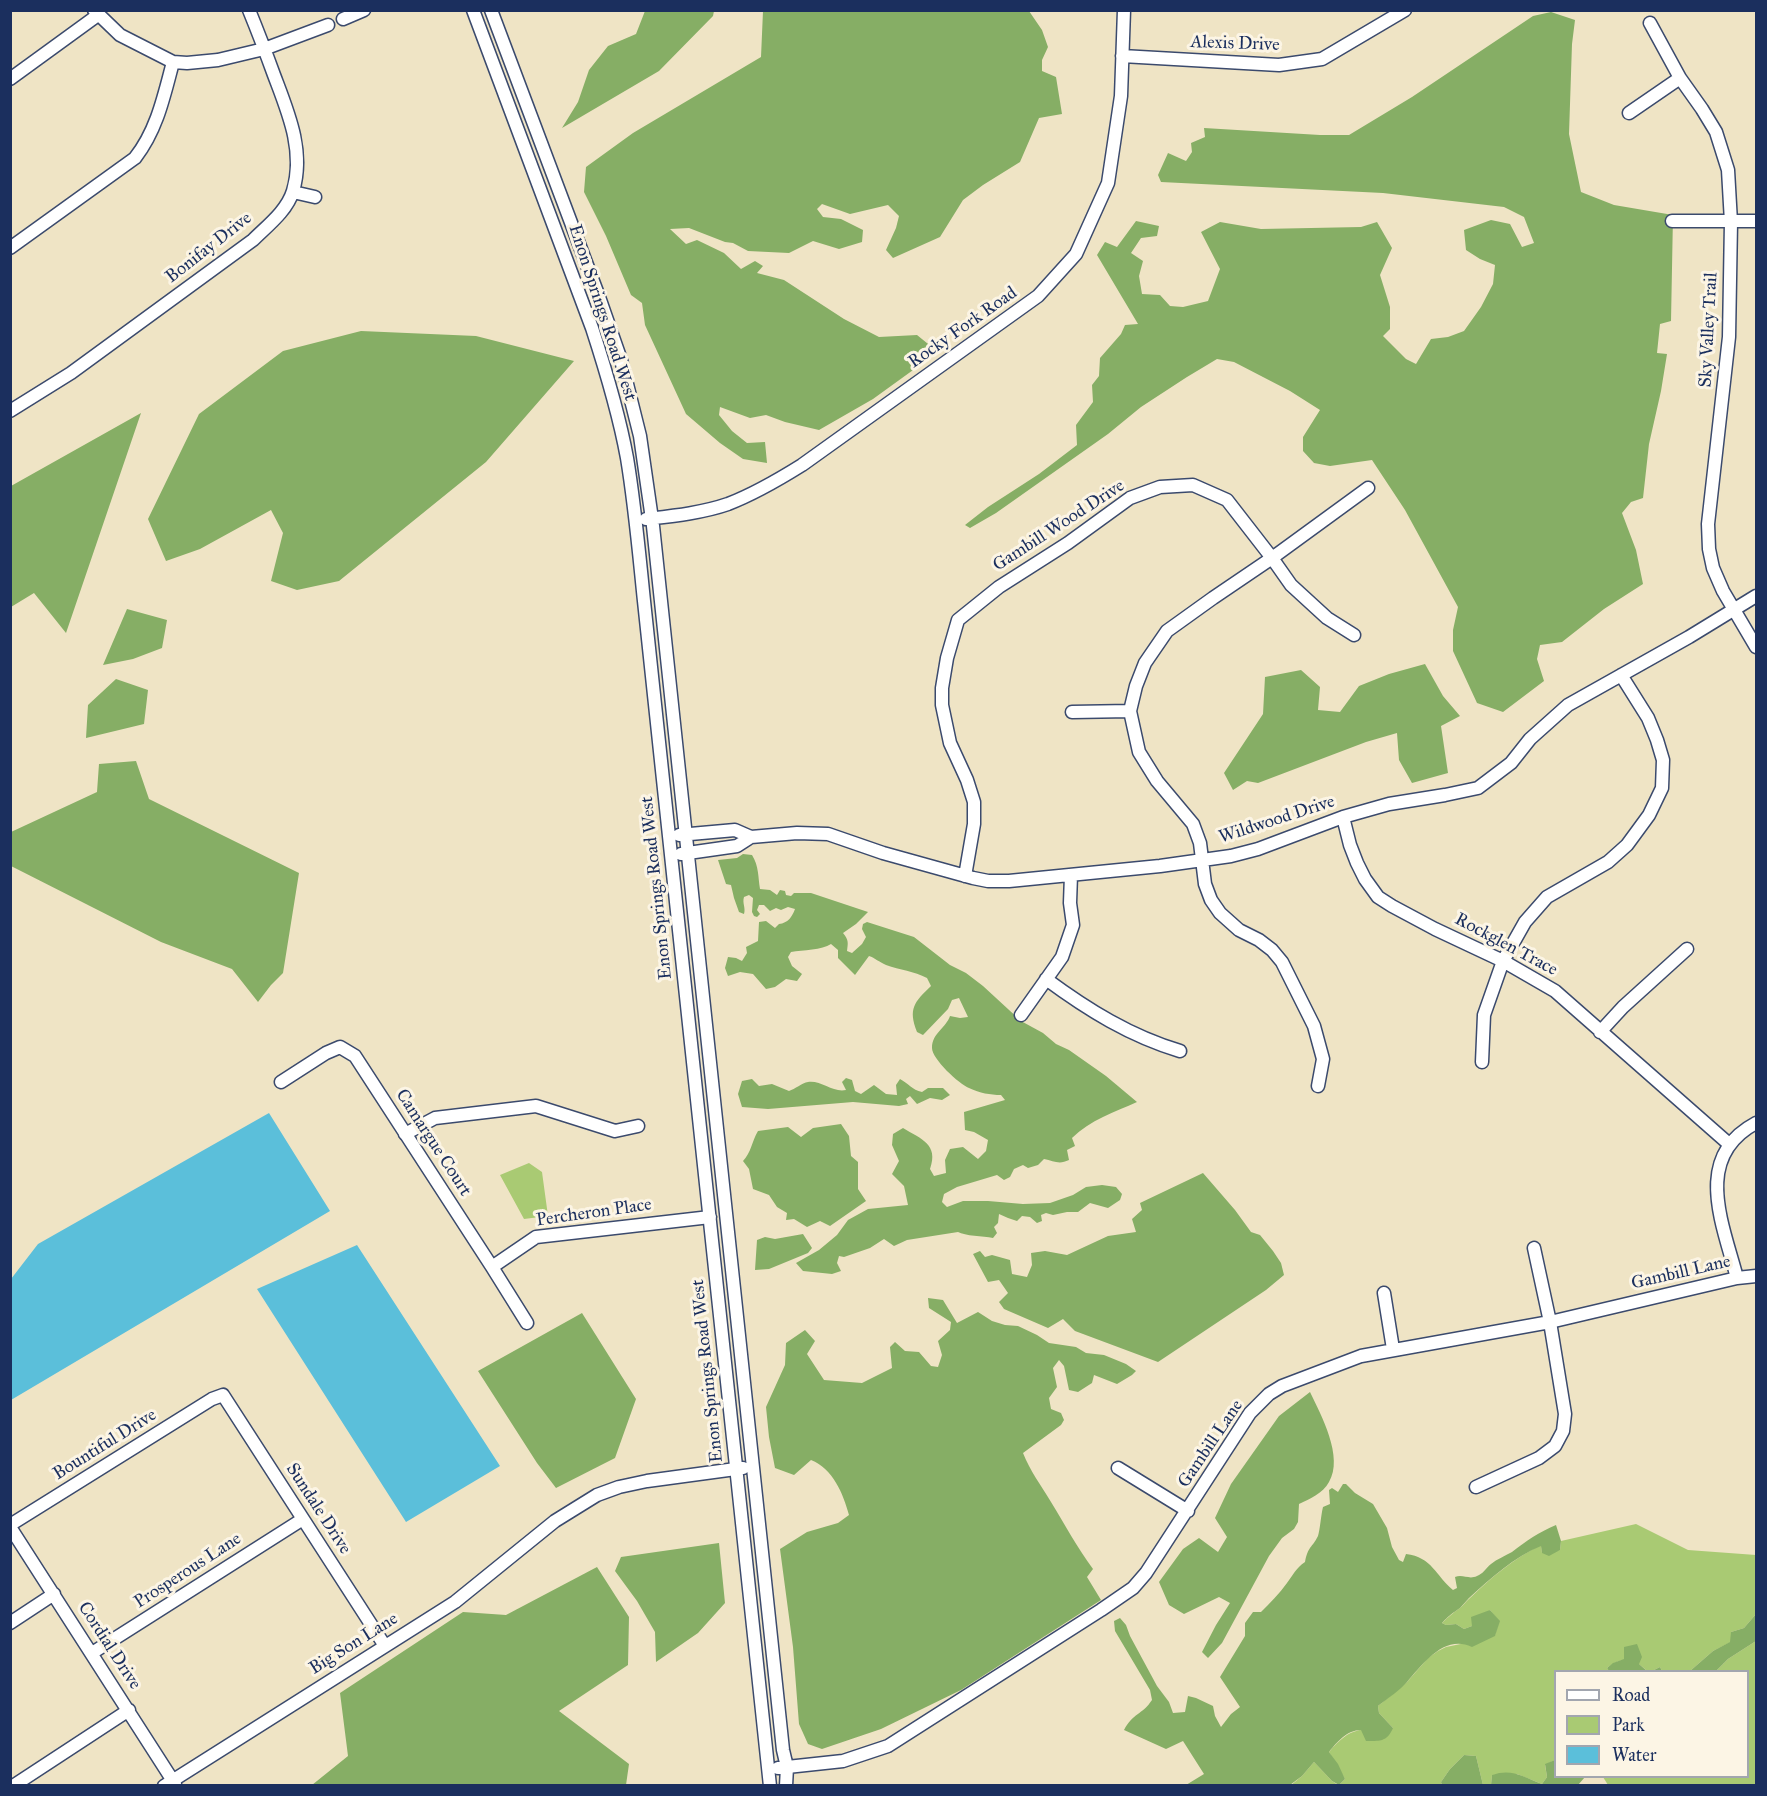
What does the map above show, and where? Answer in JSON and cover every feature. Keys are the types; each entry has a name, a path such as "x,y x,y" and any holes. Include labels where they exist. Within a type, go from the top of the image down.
{"street":[{"name":"Bonifay Drive","path":"10,411 71,373 253,240 277,217 293,192 297,156 293,127 249,10"},
{"path":"342,19 364,10"},
{"name":"Enon Springs Road West","path":"473,10 603,359 624,446 635,520 770,1785"},
{"name":"Enon Springs Road West","path":"491,10 599,297 621,360 640,436 652,519 782,1740 787,1767 786,1785"},
{"name":"Rocky Fork Road","path":"635,520 676,516 726,505 763,488 802,465 1038,296 1076,255 1108,183 1121,96 1124,10"},
{"name":"Alexis Drive","path":"1122,56 1279,65 1322,59 1405,10"},
{"path":"10,79 96,13 120,35 173,62 187,63 218,60 264,49 328,25"},
{"name":"Sky Valley Trail","path":"1650,23 1680,78 1716,132 1728,170 1731,222 1729,337 1708,525 1709,549 1713,568 1723,591 1756,647"},
{"path":"10,248 135,158 146,144 158,117 173,62"},
{"path":"1629,113 1680,78"},
{"path":"293,192 315,197"},
{"path":"1672,221 1756,221"},
{"name":"Gambill Wood Drive","path":"965,876 974,824 974,802 967,780 950,743 942,688 947,658 958,620 999,587 1068,543 1130,498 1160,487 1193,485 1227,500 1291,585 1327,618 1354,635"},
{"path":"1318,1086 1323,1059 1314,1026 1282,962 1259,940 1239,930 1220,913 1211,900 1205,885 1200,843 1193,824 1157,781 1139,752 1130,711 1145,663 1167,631 1368,488"},
{"name":"Wildwood Drive","path":"671,855 737,846 752,837 796,833 828,834 883,853 988,882 1071,875 1231,856 1258,849 1343,817 1392,803 1478,788 1511,763 1530,739 1568,705 1689,637 1756,596"},
{"path":"1482,1062 1484,1015 1503,961 1525,922 1547,897 1608,862 1627,845 1648,816 1662,788 1663,760 1657,740 1648,718 1622,675"},
{"path":"1072,712 1130,711"},
{"name":"Rockglen Trace","path":"1343,817 1357,863 1378,897 1436,929 1503,961 1555,991 1729,1144"},
{"name":"Wildwood Drive","path":"669,835 735,830 752,837"},
{"path":"1021,1015 1062,957 1073,925 1070,903 1071,875"},
{"path":"1600,1032 1623,1007 1687,949"},
{"path":"1046,979 1107,1020 1180,1051"},
{"name":"Camargue Court","path":"281,1082 326,1053 340,1047 355,1056 527,1323"},
{"path":"405,1134 435,1118 536,1106 549,1108 615,1131 638,1126"},
{"path":"1737,1278 1717,1194 1716,1179 1720,1161 1729,1144 1746,1128 1756,1123"},
{"name":"Percheron Place","path":"492,1267 536,1237 710,1217"},
{"path":"1476,1487 1539,1458 1555,1446 1563,1431 1565,1414 1550,1322 1534,1248"},
{"name":"Gambill Lane","path":"769,1769 843,1761 888,1746 1059,1638 1133,1588 1146,1573 1188,1511 1249,1415 1272,1392 1299,1379 1353,1359 1393,1349 1550,1322 1737,1278 1756,1276"},
{"path":"1384,1293 1393,1349"},
{"name":"Sundale Drive","path":"219,1396 223,1395 385,1646"},
{"name":"Bountiful Drive","path":"10,1526 219,1396"},
{"name":"Big Son Lane","path":"171,1783 455,1602 555,1521 597,1495 619,1487 664,1478 753,1467"},
{"path":"1118,1468 1188,1511"},
{"name":"Prosperous Lane","path":"92,1653 303,1519"},
{"name":"Cordial Drive","path":"10,1526 129,1710 171,1783"},
{"path":"10,1623 54,1594"},
{"path":"13,1785 129,1710"}],"green space":[{"path":"645,11 714,11 713,16 659,71 562,128 578,102 589,70 608,46 636,34"},
{"path":"763,11 1029,11 1042,30 1048,47 1042,60 1042,71 1056,77 1062,114 1039,118 1020,162 963,200 940,237 893,258 886,250 899,216 888,205 850,214 822,204 817,209 823,217 841,219 863,230 862,242 839,249 813,241 789,253 748,251 733,243 689,228 670,229 686,244 697,240 724,253 741,269 755,261 763,266 757,273 784,280 844,319 879,337 917,335 938,352 873,399 819,430 766,415 750,418 720,407 719,415 732,431 747,443 765,442 767,463 743,459 686,414 645,325 642,303 631,295 584,192 586,167 633,133 761,57"},
{"path":"1551,12 1575,20 1569,134 1581,192 1614,205 1673,215 1671,321 1660,324 1657,353 1667,354 1649,444 1643,498 1631,502 1622,513 1636,550 1643,584 1604,609 1562,642 1540,645 1537,659 1544,681 1503,712 1477,703 1453,651 1453,630 1458,607 1405,510 1372,460 1330,466 1314,463 1303,451 1303,437 1320,410 1290,391 1234,362 1217,359 1187,377 1141,407 1108,434 996,513 970,528 965,525 1077,445 1076,425 1093,402 1092,385 1099,376 1100,358 1121,334 1125,325 1138,324 1097,255 1105,242 1117,247 1136,221 1159,226 1157,236 1141,238 1131,253 1143,261 1139,276 1142,294 1160,295 1170,306 1183,307 1208,301 1220,269 1201,232 1220,222 1261,229 1361,227 1377,222 1392,248 1380,275 1390,307 1390,329 1383,336 1406,359 1416,364 1431,339 1448,337 1464,331 1481,307 1493,284 1495,265 1466,250 1464,230 1491,220 1510,224 1522,247 1534,243 1524,217 1504,207 1383,193 1161,182 1158,175 1168,153 1186,161 1192,152 1191,143 1205,137 1204,128 1349,135 1412,97 1533,16"},
{"path":"361,331 476,336 574,361 486,462 339,581 297,590 271,581 283,533 271,510 200,549 166,561 148,519 199,414 283,351"},
{"path":"141,413 66,633 34,593 11,607 11,486"},
{"path":"127,609 167,620 162,648 133,659 103,665"},
{"path":"1425,664 1443,696 1460,716 1441,726 1448,773 1412,783 1399,760 1397,733 1366,742 1258,783 1247,781 1233,790 1224,773 1263,714 1265,677 1301,670 1320,687 1318,710 1340,712 1359,686 1389,674"},
{"path":"116,679 148,690 144,724 86,738 88,705"},
{"path":"136,761 149,799 299,873 283,973 258,1002 232,969 161,942 11,866 11,832 97,792 99,764"},
{"path":"743,854 752,855 754,859 760,889 770,890 777,895 780,890 791,896 794,893 811,893 868,912 843,933 848,942 847,951 852,953 862,944 866,937 862,929 863,924 867,922 914,937 950,965 966,973 983,986 1021,1021 1069,1050 1106,1076 1137,1102 1103,1117 1079,1132 1072,1138 1075,1146 1067,1150 1069,1160 1059,1162 1044,1159 1038,1165 1028,1168 1023,1165 1014,1169 1010,1177 1004,1180 997,1175 957,1187 944,1194 942,1202 947,1207 963,1201 1050,1203 1073,1195 1086,1187 1102,1185 1116,1187 1122,1194 1120,1200 1108,1208 1090,1203 1078,1212 1053,1215 1046,1213 1041,1215 1042,1221 1037,1223 1030,1217 1022,1216 1017,1221 999,1214 998,1223 994,1227 997,1233 993,1238 958,1232 907,1240 894,1246 884,1239 870,1248 844,1257 839,1256 837,1263 841,1271 832,1274 803,1271 796,1263 819,1250 837,1235 848,1220 868,1209 908,1205 904,1186 892,1174 899,1161 892,1145 893,1134 903,1128 922,1139 927,1143 932,1154 930,1169 934,1176 946,1173 945,1160 950,1149 963,1147 978,1159 986,1151 988,1140 965,1130 964,1112 1005,1100 1001,1095 973,1090 965,1086 947,1071 933,1053 934,1038 950,1016 968,1017 959,998 952,1000 948,1009 923,1035 917,1032 913,1017 914,1006 931,986 927,978 886,965 869,956 855,975 838,958 838,950 831,944 818,949 791,952 788,957 792,966 802,974 797,981 786,979 775,987 766,989 753,974 740,972 728,976 725,968 728,957 742,961 747,953 746,947 758,941 759,922 766,921 775,928 789,919 795,909 788,907 770,911 764,905 759,905 757,910 760,914 757,917 752,912 753,898 749,895 744,897 744,914 739,912 731,885 726,884 718,860 737,858"},
{"path":"846,1078 852,1080 855,1091 861,1094 874,1085 886,1094 897,1095 896,1085 900,1079 922,1092 928,1088 943,1088 950,1095 942,1100 930,1098 917,1104 910,1096 906,1099 908,1104 899,1106 853,1102 768,1109 742,1107 738,1094 742,1081 752,1079 759,1086 772,1084 789,1091 813,1082 836,1090 846,1090 842,1082"},
{"path":"841,1124 849,1136 851,1156 858,1162 858,1189 866,1201 830,1226 820,1221 807,1227 794,1219 786,1220 787,1213 777,1207 769,1195 753,1189 749,1169 743,1161 758,1131 788,1127 801,1137 813,1128"},
{"path":"529,1163 542,1172 548,1216 524,1219 500,1175"},
{"path":"1203,1173 1251,1232 1260,1235 1273,1251 1281,1263 1284,1275 1266,1290 1158,1362 1075,1331 1063,1319 1048,1328 1004,1309 999,1302 1008,1293 999,1280 988,1282 973,1254 980,1251 985,1257 992,1255 1010,1260 1012,1274 1027,1277 1032,1265 1031,1253 1045,1251 1067,1255 1108,1236 1136,1232 1132,1219 1142,1210 1140,1203"},
{"path":"803,1234 812,1248 808,1253 769,1269 755,1270 757,1240 765,1237 775,1239"},
{"path":"928,1298 943,1300 957,1323 978,1312 992,1321 1018,1326 1049,1343 1076,1347 1086,1353 1104,1355 1136,1371 1117,1384 1094,1375 1092,1383 1078,1392 1069,1390 1064,1366 1059,1360 1053,1368 1057,1387 1049,1398 1051,1409 1061,1413 1064,1420 1061,1425 1023,1453 1093,1569 1087,1577 1101,1600 961,1690 881,1729 822,1749 808,1744 799,1724 793,1647 780,1549 807,1532 838,1523 849,1515 836,1483 819,1464 811,1460 794,1475 775,1468 766,1407 785,1365 786,1343 805,1330 815,1341 807,1354 824,1380 862,1383 892,1368 890,1347 895,1342 905,1351 919,1352 931,1366 938,1367 942,1355 938,1341 950,1330 951,1322 929,1308"},
{"path":"582,1313 636,1399 615,1458 556,1488 537,1463 478,1371"},
{"path":"1310,1392 1329,1436 1334,1461 1333,1472 1323,1489 1312,1498 1299,1504 1298,1522 1294,1529 1282,1538 1269,1556 1222,1643 1208,1658 1202,1652 1230,1603 1219,1597 1184,1614 1169,1605 1159,1582 1183,1549 1199,1538 1218,1552 1227,1537 1215,1518 1231,1484 1279,1416"},
{"path":"1343,1484 1373,1504 1387,1528 1392,1547 1399,1560 1403,1562 1406,1554 1422,1559 1453,1590 1457,1588 1455,1577 1479,1575 1491,1564 1556,1525 1561,1541 1560,1550 1549,1556 1542,1553 1541,1546 1521,1556 1494,1576 1442,1623 1456,1624 1464,1629 1472,1626 1471,1617 1490,1610 1500,1621 1495,1636 1472,1647 1452,1644 1435,1653 1404,1685 1378,1706 1379,1713 1393,1728 1386,1738 1379,1741 1366,1741 1361,1730 1347,1734 1339,1741 1329,1752 1345,1779 1339,1785 1314,1762 1302,1776 1290,1785 1186,1785 1204,1774 1183,1741 1166,1749 1124,1730 1152,1700 1150,1690 1115,1631 1114,1621 1120,1618 1126,1625 1173,1713 1185,1712 1188,1696 1196,1698 1213,1706 1221,1727 1240,1707 1220,1677 1245,1636 1245,1623 1253,1612 1261,1612 1268,1605 1305,1562 1318,1536 1323,1507 1330,1504 1329,1490 1332,1488 1338,1492"},
{"path":"1636,1524 1688,1550 1756,1555 1756,1614 1744,1628 1731,1632 1731,1642 1713,1651 1691,1670 1662,1670 1660,1667 1646,1670 1633,1661 1623,1660 1612,1664 1607,1668 1608,1670 1554,1670 1554,1760 1545,1765 1547,1777 1542,1784 1517,1774 1492,1775 1491,1785 1483,1785 1476,1756 1464,1755 1450,1769 1441,1782 1442,1785 1339,1785 1345,1779 1329,1752 1337,1743 1351,1733 1364,1729 1393,1728 1379,1713 1378,1706 1407,1682 1428,1658 1446,1647 1495,1635 1499,1621 1490,1610 1472,1626 1464,1629 1456,1624 1442,1623 1512,1562 1541,1545 1542,1553 1560,1550 1561,1541"},
{"path":"719,1543 725,1603 698,1633 656,1662 655,1632 637,1601 615,1571 621,1557"},
{"path":"597,1567 629,1617 628,1665 559,1711 629,1764 626,1785 312,1785 348,1756 340,1693 463,1612 506,1615"},
{"path":"1756,1614 1756,1641 1728,1659 1717,1670 1691,1670 1713,1651 1730,1642 1731,1632 1744,1628"},
{"path":"1756,1641 1756,1785 1608,1785 1604,1778 1749,1778 1749,1670 1717,1670 1728,1659"},
{"path":"1637,1644 1642,1657 1639,1664 1646,1670 1608,1670 1607,1668 1613,1663 1624,1659 1624,1647"},
{"path":"1464,1755 1476,1756 1483,1785 1442,1785 1441,1782 1450,1769"},
{"path":"1554,1760 1554,1778 1584,1778 1578,1785 1491,1785 1492,1775 1506,1772 1542,1784 1547,1777 1545,1764"},
{"path":"1314,1762 1338,1785 1290,1786 1302,1776"}],"water":[{"path":"269,1113 330,1211 11,1400 11,1279 38,1244"},
{"path":"357,1245 500,1466 406,1522 257,1289"}]}
